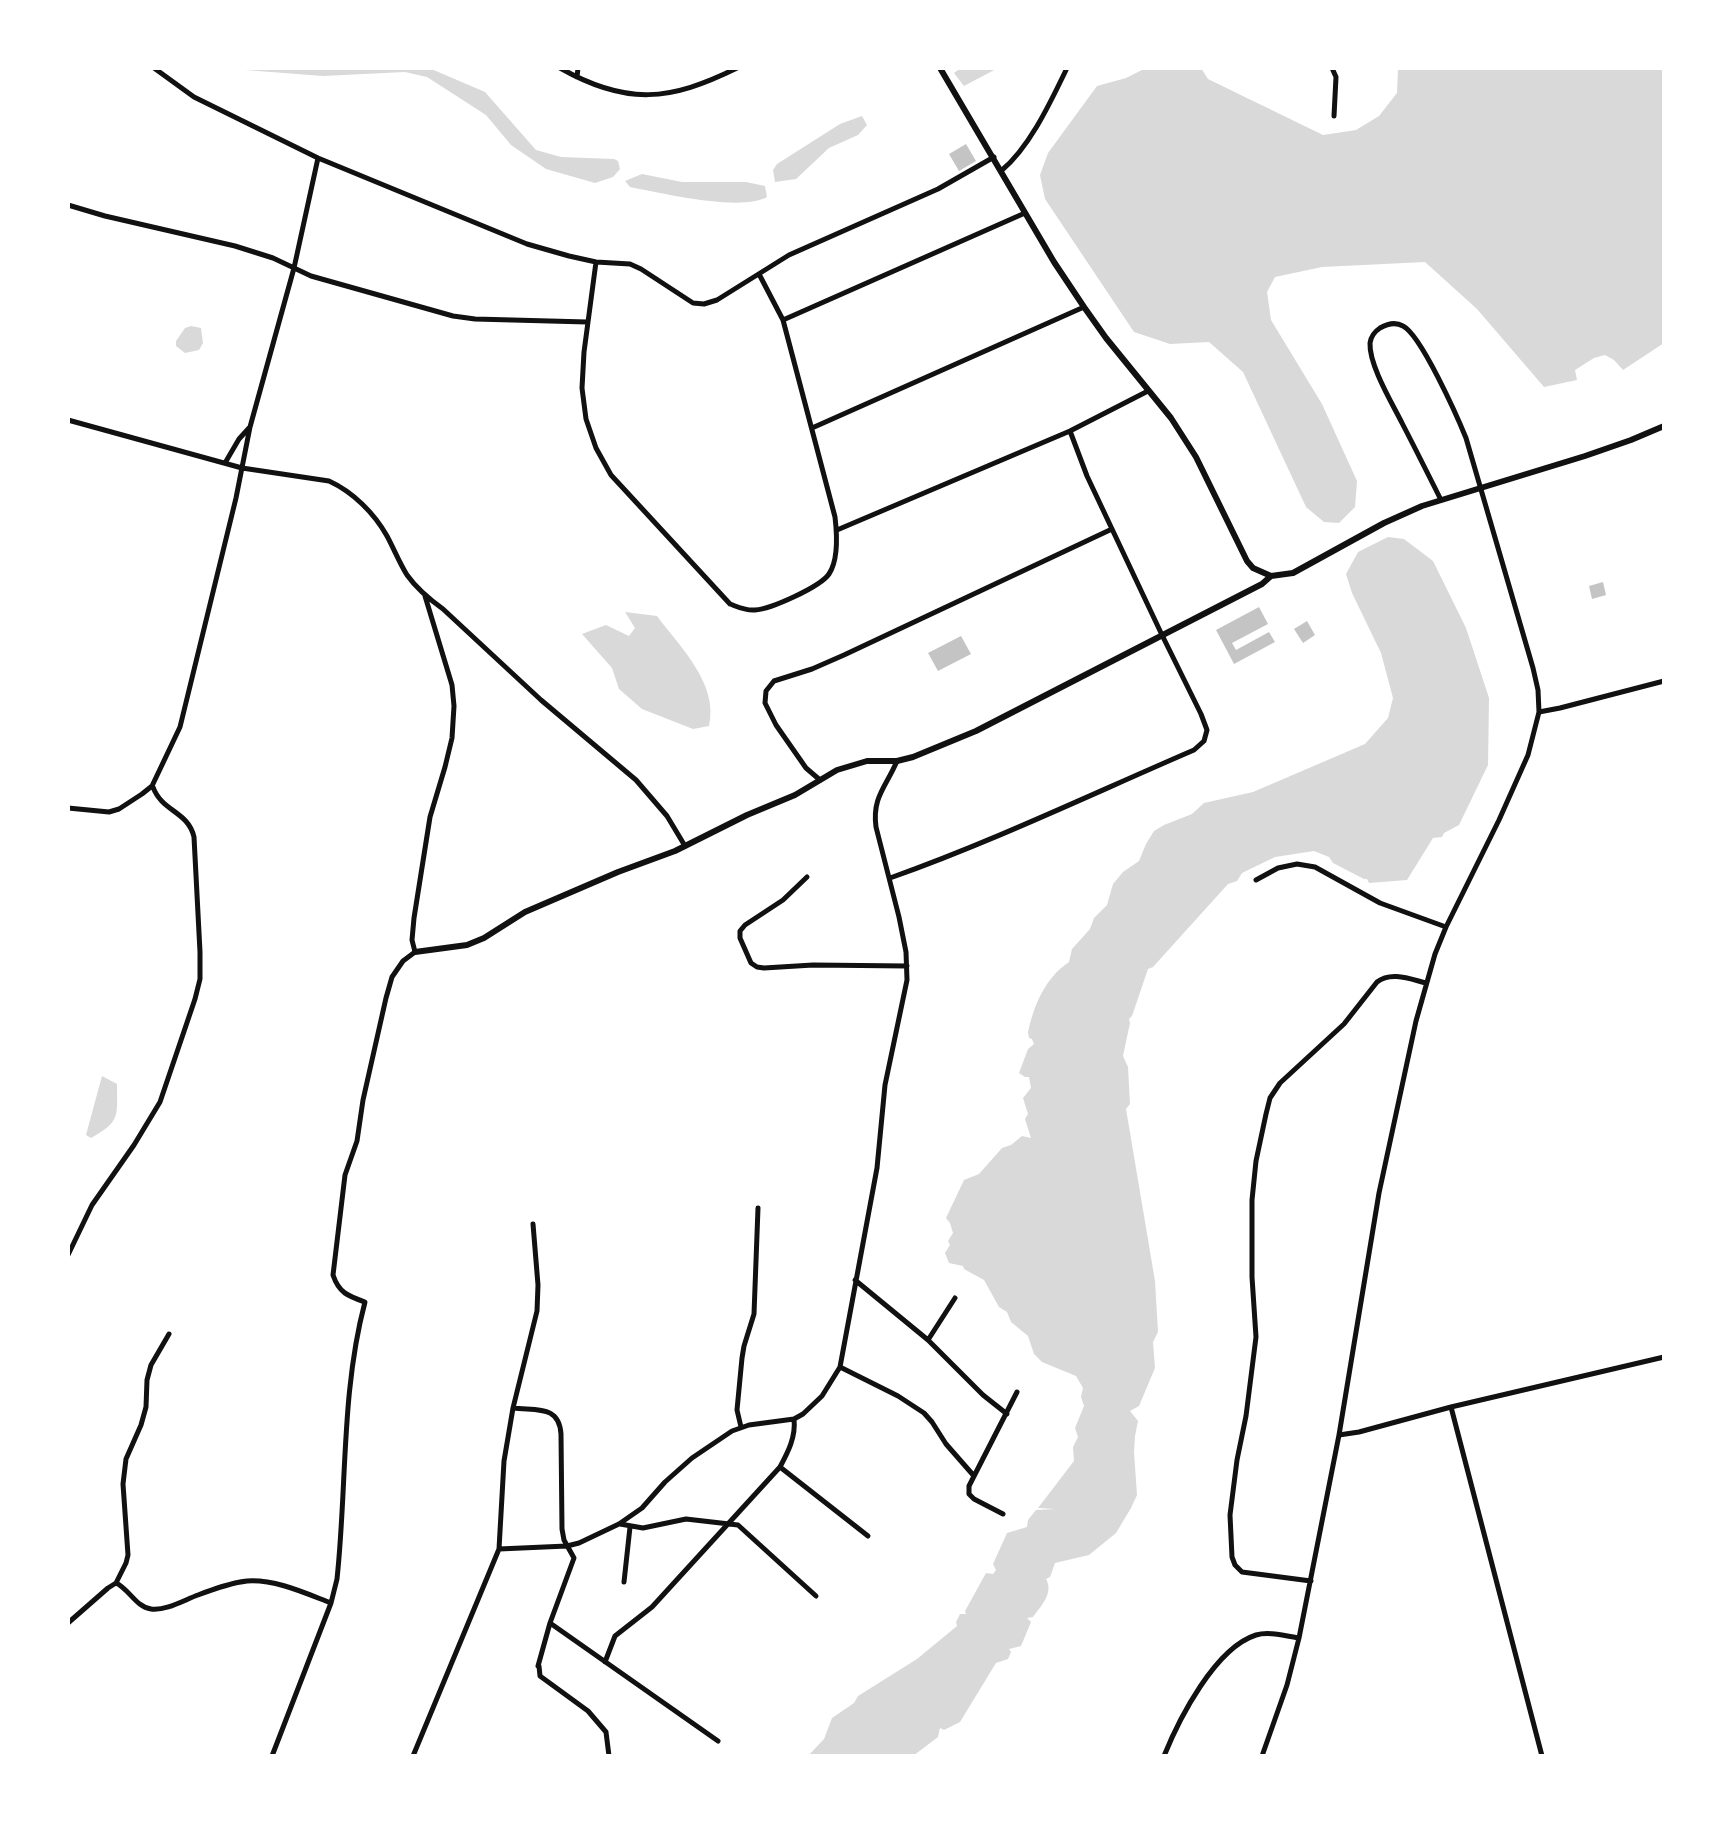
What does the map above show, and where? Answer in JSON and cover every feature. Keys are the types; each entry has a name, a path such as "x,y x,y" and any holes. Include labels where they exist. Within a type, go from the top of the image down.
{"street":[{"path":"154,68 194,97 318,158 527,244 596,262 630,264 693,303 717,300 789,255 938,189 994,157"},
{"path":"560,68 613,90 639,95 666,94 693,88 737,68"},
{"path":"577,77 578,68"},
{"path":"940,68 1054,262 1084,307 1171,418 1196,457 1253,568 1271,576 1293,573 1384,523 1441,500 1585,456 1664,426"},
{"path":"1001,171 1030,135 1067,68"},
{"path":"1332,68 1336,77 1334,116"},
{"path":"68,808 109,812 119,809 152,786 173,744 184,713 250,427 294,268 318,158"},
{"path":"68,205 235,246 273,258 311,276 453,316 587,322"},
{"path":"783,320 1025,213"},
{"path":"596,262 582,388 586,419 596,448 611,475 730,604 741,609 757,610 812,589 831,572 837,530 783,320 759,274"},
{"path":"812,428 1084,307"},
{"path":"1262,1756 1287,1685 1299,1638 1339,1435 1379,1193 1426,983 1446,927 1528,755 1539,712 1533,668 1466,438 1410,331 1400,324 1381,327 1372,335 1372,354 1385,389 1441,500"},
{"path":"837,530 1070,431 1148,391"},
{"path":"68,420 242,468 329,481 340,486 381,526 407,575 425,596 636,780 667,816 685,846"},
{"path":"225,463 250,427"},
{"path":"890,878 968,848 1194,750 1204,741 1207,730 1201,714 1087,476 1070,431"},
{"path":"820,780 806,768 765,703 766,691 774,681 844,655 1112,529"},
{"path":"272,1756 331,1603 337,1579 350,1389 365,1302 337,1287 333,1275 345,1175 357,1141 386,998 392,977 403,961 415,952 467,945 484,938 525,912 685,846 795,795 837,770 867,761 897,761 913,757 976,731 1262,584 1271,576"},
{"path":"415,952 412,940 423,860 430,817 452,738 454,706 452,685 425,596"},
{"path":"1539,712 1664,681"},
{"path":"499,1549 567,1546 619,1524 642,1508 692,1458 741,1427 794,1419 803,1414 822,1396 840,1367 877,1168 885,1085 907,980 901,928 874,813 876,801 897,761"},
{"path":"68,1255 92,1205 134,1145 165,1093 200,979 192,827 186,819 160,802 152,786"},
{"path":"1256,880 1278,868 1297,864 1315,867 1380,903 1446,927"},
{"path":"807,877 740,931 751,963 764,968 907,966"},
{"path":"1311,1581 1242,1572 1232,1557 1230,1526 1233,1492 1256,1337 1252,1200 1256,1161 1270,1098 1280,1083 1344,1024 1383,977 1426,983"},
{"path":"741,1427 737,1410 744,1346 754,1314 758,1208"},
{"path":"413,1756 499,1549 504,1461 513,1408 537,1311 533,1224"},
{"path":"855,1280 928,1340 983,1395 1007,1414"},
{"path":"928,1340 955,1298"},
{"path":"68,1623 116,1583 126,1563 128,1539 123,1484 126,1459 144,1416 151,1365 169,1334"},
{"path":"1339,1435 1664,1357"},
{"path":"840,1367 898,1396 924,1413 974,1476"},
{"path":"1003,1514 974,1499 969,1494 969,1486 1017,1392"},
{"path":"1451,1407 1542,1756"},
{"path":"513,1408 547,1412 559,1419 562,1529 574,1558 538,1664 540,1676 588,1711 606,1732 609,1756"},
{"path":"605,1662 615,1636 652,1607 780,1467 794,1436 794,1419"},
{"path":"780,1467 868,1536"},
{"path":"619,1524 643,1528 686,1519 738,1525 816,1596"},
{"path":"624,1582 630,1527"},
{"path":"116,1583 145,1608 154,1609 246,1581 267,1582 331,1603"},
{"path":"550,1623 718,1741"},
{"path":"1164,1756 1185,1711 1217,1662 1256,1635 1268,1633 1299,1638"}],"shaded area":[{"path":"235,68 429,68 485,92 536,150 561,157 614,159 618,161 620,169 613,177 595,183 546,169 511,145 486,115 427,77 405,72 323,76"},
{"path":"961,68 998,68 964,86 954,73"},
{"path":"1146,68 1201,68 1208,79 1323,135 1356,130 1379,116 1397,93 1398,68 1664,68 1664,343 1623,370 1605,355 1575,370 1577,380 1544,387 1477,309 1425,262 1322,267 1275,277 1267,292 1271,320 1322,404 1357,481 1355,507 1339,523 1324,522 1306,507 1243,372 1209,342 1170,344 1134,332 1045,199 1040,175 1048,153 1097,86 1126,78"},
{"path":"862,116 867,125 858,135 829,148 796,179 775,182 773,170 777,164 840,124"},
{"path":"642,174 682,182 746,182 765,186 767,197 739,203 700,200 630,187 625,181"},
{"path":"185,328 201,328 203,343 199,350 185,353 176,346 176,341"},
{"path":"1388,537 1404,539 1433,561 1466,628 1489,698 1488,765 1459,825 1442,837 1433,838 1407,880 1369,883 1367,879 1314,851 1275,857 1242,873 1237,881 1228,884 1148,969 1129,1019 1123,1056 1128,1067 1130,1104 1126,1109 1155,1281 1158,1332 1153,1342 1155,1368 1139,1406 1130,1411 1138,1421 1134,1452 1137,1495 1116,1533 1089,1555 1055,1563 1050,1577 1046,1579 1046,1599 1033,1617 1027,1618 1031,1622 1021,1646 1009,1649 1008,1659 996,1663 960,1722 944,1730 940,1728 938,1737 913,1756 808,1756 824,1739 832,1718 854,1703 858,1696 917,1659 957,1626 960,1614 966,1614 986,1573 993,1574 996,1570 993,1564 1007,1533 1027,1527 1036,1510 1055,1509 1038,1508 1074,1461 1073,1447 1078,1437 1075,1428 1084,1406 1081,1397 1083,1388 1076,1376 1042,1362 1034,1354 1028,1336 999,1307 984,1280 963,1266 949,1263 945,1253 953,1233 946,1218 964,1180 979,1174 1002,1148 1022,1136 1031,1138 1023,1098 1031,1088 1029,1077 1019,1073 1028,1049 1034,1044 1028,1032 1037,1002 1053,976 1069,962 1072,949 1090,929 1094,918 1107,905 1113,884 1139,861 1154,831 1192,814 1204,803 1253,792 1365,744 1388,718 1393,698 1381,653 1346,574 1358,552"},
{"path":"625,612 657,616 686,653 708,695 711,710 709,726 693,729 642,709 619,689 612,668 582,634 606,625 629,636 635,628"},
{"path":"102,1076 117,1084 117,1111 108,1127 91,1138 86,1135"}],"building":[{"path":"966,144 976,161 959,171 949,154"},
{"path":"1603,582 1606,595 1592,599 1589,586"},
{"path":"1259,607 1268,624 1232,643 1236,650 1269,632 1275,642 1234,664 1216,630"},
{"path":"1307,621 1315,635 1303,643 1294,629"},
{"path":"961,636 971,654 938,671 928,653"}]}
